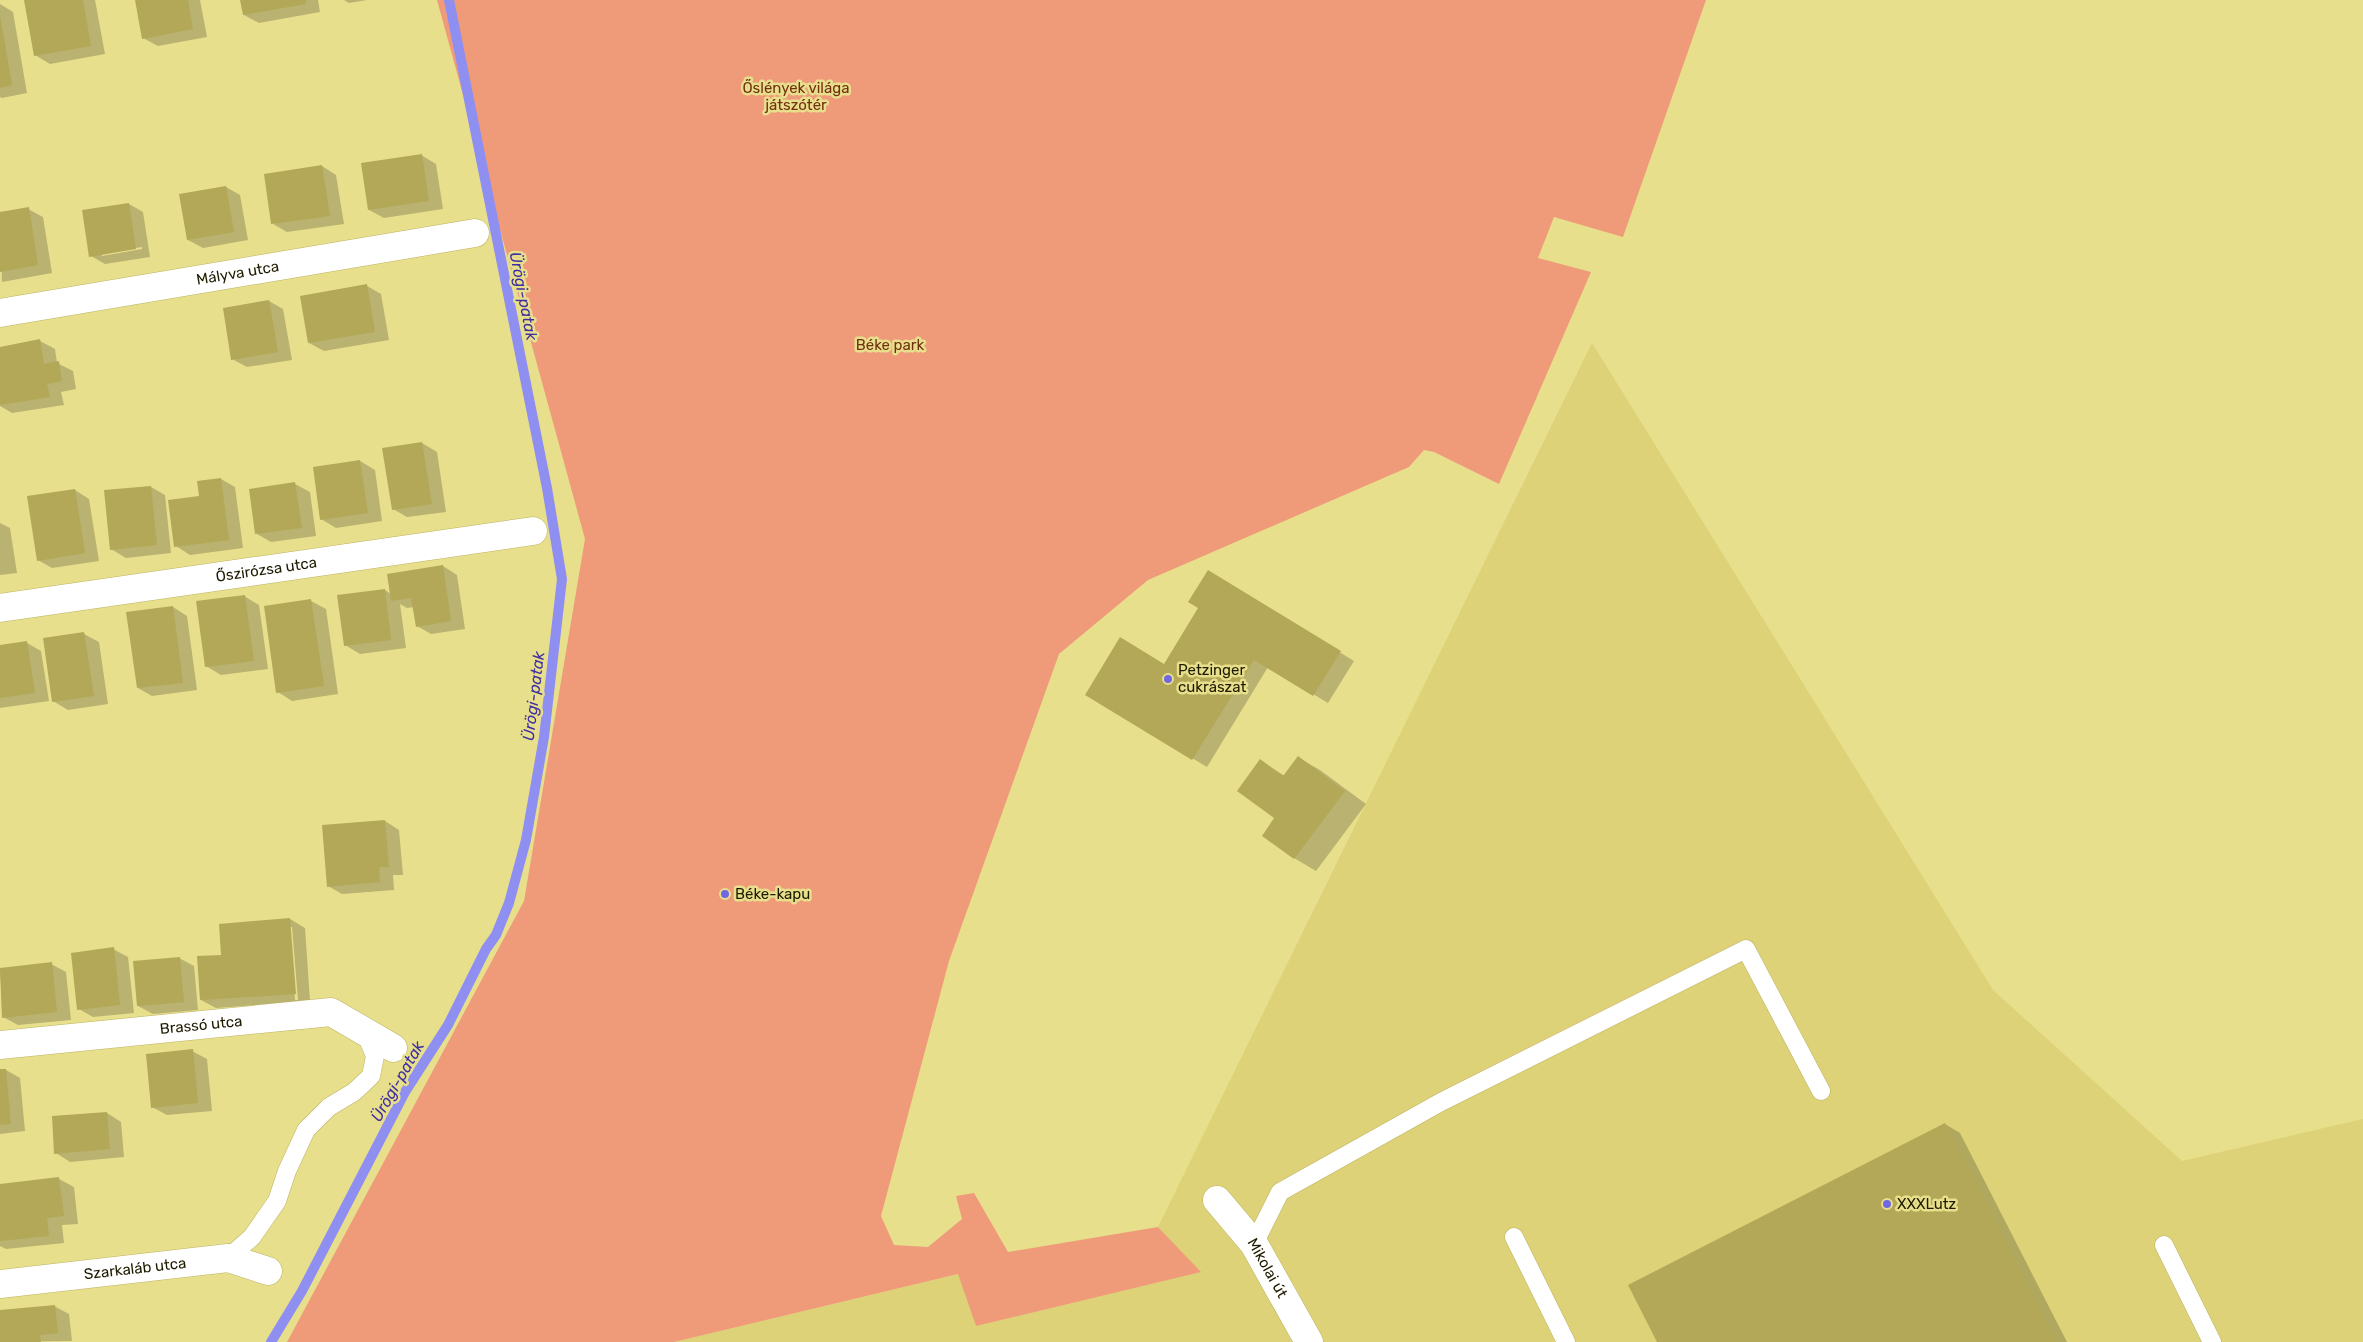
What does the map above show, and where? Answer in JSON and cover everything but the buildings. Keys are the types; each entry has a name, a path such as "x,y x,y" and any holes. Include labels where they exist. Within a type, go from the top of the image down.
{"street":[{"name":"Mályva utca","path":"0,313 475,232"},
{"name":"Őszirózsa utca","path":"0,608 533,531"},
{"name":"Brassó utca","path":"0,1045 331,1012 393,1048"},
{"name":"Mikolai út","path":"1217,1200 1254,1244 1309,1342"},
{"name":"Szarkaláb utca","path":"0,1284 228,1258 268,1271"}],"lane":[{"path":"1254,1244 1280,1192 1441,1102 1746,950 1821,1091"},
{"path":"228,1258 252,1237 277,1201 287,1171 306,1130 329,1107 354,1092 371,1076 376,1056 366,1032"},
{"path":"1514,1237 1566,1342"},
{"path":"2164,1245 2212,1342"}],"shaded area":[{"path":"1592,343 1993,990 2182,1161 2363,1119 2363,1342 674,1342 959,1274 976,1326 1200,1272 1158,1227"}],"green space":[{"name":"Béke park","path":"437,0 1706,0 1623,237 1554,217 1538,258 1591,272 1499,484 1434,452 1424,450 1409,467 1148,580 1059,654 949,961 881,1216 894,1245 928,1247 962,1219 956,1196 974,1193 1008,1252 1158,1227 1201,1272 976,1326 958,1274 674,1342 287,1342 524,901 585,539"}],"waterway":[{"name":"Ürögi-patak","path":"271,1342 302,1291 405,1092 448,1025 486,949 496,935 509,903 526,840 544,737 562,579 547,488 449,0"}],"place":[{"name":"Petzinger cukrászat","path":"1168,679"},
{"name":"Béke-kapu","path":"725,894"},
{"name":"XXXLutz","path":"1887,1204"}],"park label":[{"name":"Őslények világa játszótér","path":"796,96"}]}
